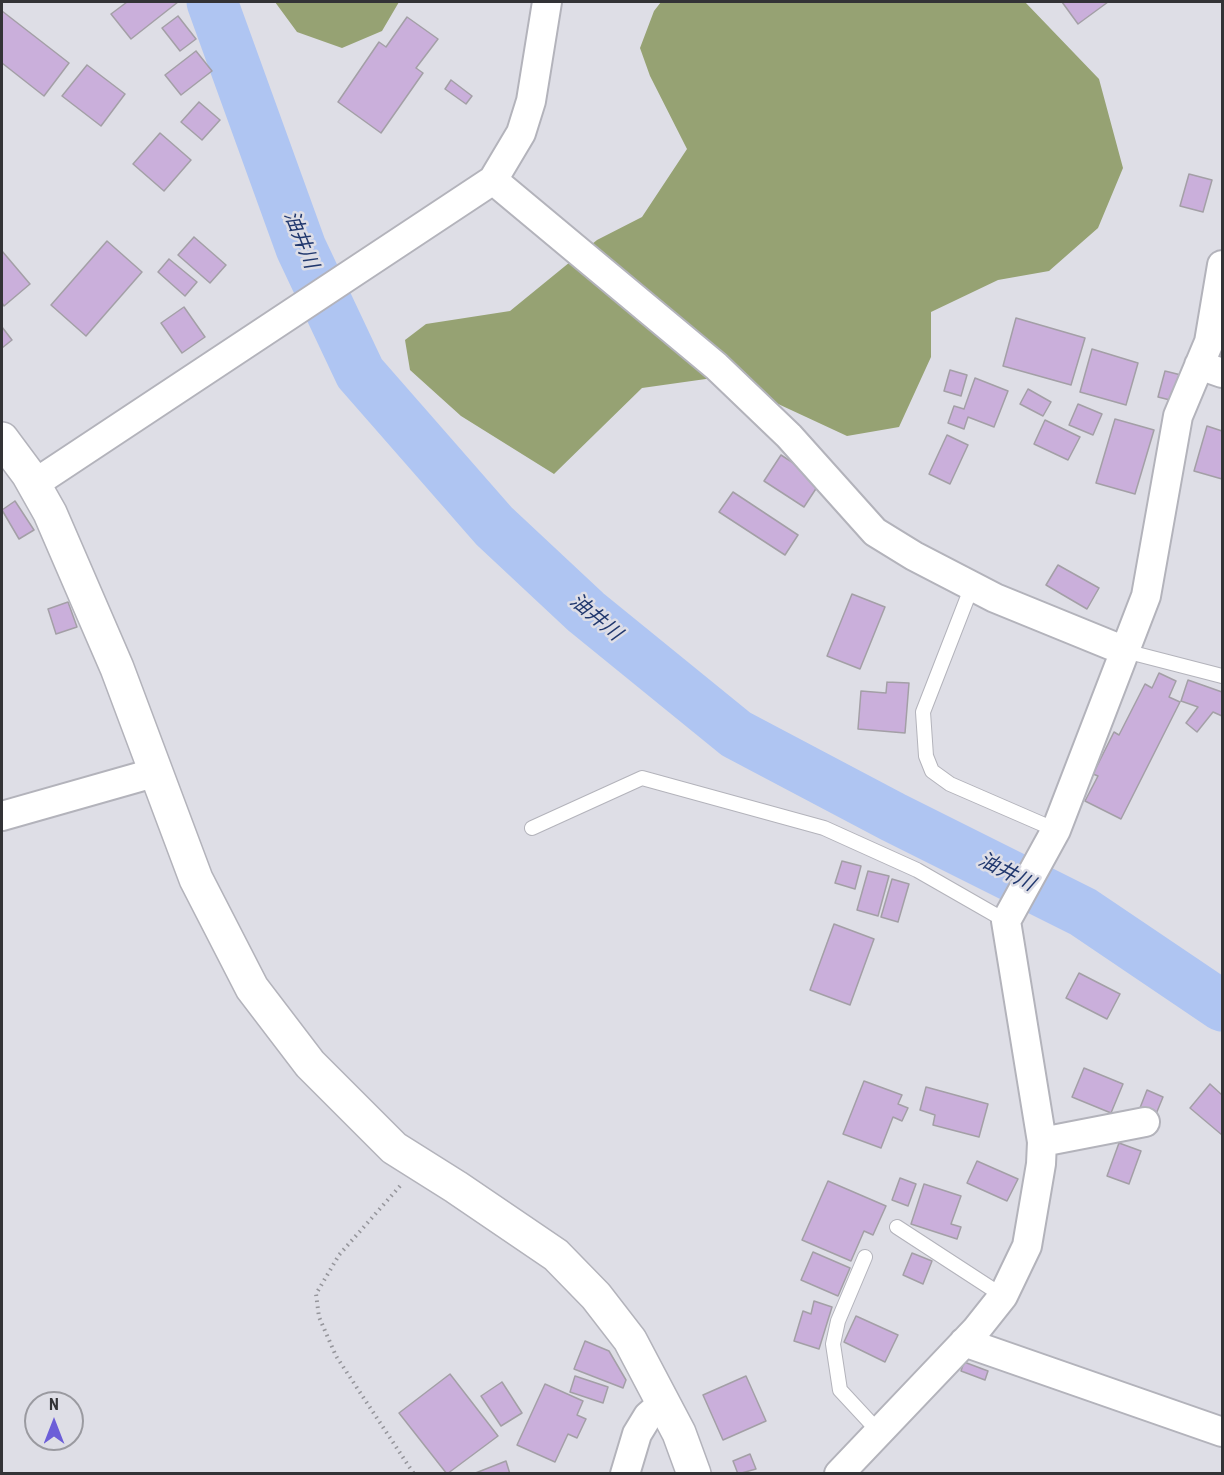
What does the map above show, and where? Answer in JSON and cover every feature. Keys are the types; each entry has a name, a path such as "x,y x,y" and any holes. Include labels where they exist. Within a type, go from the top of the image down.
{"street":[{"path":"34,484 303,304 443,216 493,180 521,133 531,101 547,2"},
{"path":"493,180 716,366 789,436 875,532 914,556 972,586 1125,651"},
{"path":"838,1473 964,1342 1003,1296 1027,1246 1041,1164 1042,1143 1006,921 1052,838 1146,596 1178,416 1211,369 1209,342 1222,265"},
{"path":"2,439 34,484 50,513 117,669 196,879 252,988 310,1064 394,1148 556,1255 596,1296 630,1340 679,1433 694,1473"},
{"path":"2,816 156,772"},
{"path":"1042,1143 1144,1122"},
{"path":"964,1342 1222,1432"},
{"path":"625,1473 637,1434 648,1416 663,1403"}],"lane":[{"path":"972,586 923,712 926,756 932,771 950,784 1052,838"},
{"path":"1125,651 1222,676"},
{"path":"532,828 642,778 824,828 917,870 1006,921"},
{"path":"897,1227 1003,1296"},
{"path":"865,1257 838,1321 833,1344 840,1390 879,1432"}],"path":[{"path":"414,1473 336,1356 319,1317 316,1294 339,1255 420,1164"}],"green space":[{"path":"275,2 399,2 382,31 342,48 297,32"},
{"path":"661,2 1025,2 1099,79 1123,168 1098,228 1049,271 998,280 931,312 931,357 899,427 847,436 720,377 642,388 554,474 461,416 410,370 405,340 426,324 510,311 597,240 642,217 687,149 650,76 640,48 654,11"}],"building":[{"path":"127,2 178,2 131,39 111,14"},
{"path":"1062,2 1108,2 1078,24"},
{"path":"2,11 69,63 44,96 2,63"},
{"path":"178,16 196,39 180,51 162,28"},
{"path":"407,17 438,39 416,68 423,73 381,133 338,102 379,42 386,47"},
{"path":"196,51 212,71 181,95 165,75"},
{"path":"87,65 125,94 101,126 62,96"},
{"path":"451,80 472,96 466,104 445,89"},
{"path":"199,102 220,120 202,140 181,122"},
{"path":"160,133 191,160 164,191 133,164"},
{"path":"1189,174 1212,180 1203,212 1180,206"},
{"path":"194,237 226,265 210,283 178,255"},
{"path":"107,241 142,272 86,336 51,305"},
{"path":"2,251 30,284 4,306 2,303"},
{"path":"169,259 197,282 185,296 158,272"},
{"path":"184,307 205,337 182,353 161,323"},
{"path":"1016,318 1085,338 1071,385 1003,366"},
{"path":"2,327 12,340 2,348"},
{"path":"1092,349 1138,363 1126,405 1080,392"},
{"path":"950,370 967,375 961,396 944,391"},
{"path":"1165,371 1181,375 1174,401 1158,397"},
{"path":"975,378 1008,391 994,427 968,417 964,429 948,423 954,406 964,409"},
{"path":"1028,389 1051,402 1043,416 1020,404"},
{"path":"1078,404 1102,414 1093,435 1069,425"},
{"path":"1115,419 1154,430 1135,494 1096,483"},
{"path":"1045,420 1080,437 1068,460 1034,444"},
{"path":"1207,426 1222,431 1222,479 1194,471"},
{"path":"947,435 968,445 950,484 929,474"},
{"path":"781,455 821,481 804,507 764,481"},
{"path":"733,492 798,535 785,555 719,512"},
{"path":"15,501 34,530 19,539 2,510"},
{"path":"1058,565 1099,588 1087,609 1046,585"},
{"path":"852,594 885,607 860,669 827,656"},
{"path":"68,602 77,627 56,634 48,609"},
{"path":"1159,673 1176,681 1169,697 1180,702 1121,819 1085,801 1098,776 1093,774 1114,732 1119,735 1145,684 1152,688"},
{"path":"1188,680 1222,692 1222,716 1213,712 1197,732 1186,723 1198,707 1181,701"},
{"path":"887,682 909,683 905,733 858,729 861,691 886,693"},
{"path":"842,861 861,866 855,889 835,883"},
{"path":"868,871 889,876 878,916 857,910"},
{"path":"892,879 909,884 898,922 881,917"},
{"path":"834,924 874,939 850,1005 810,990"},
{"path":"1079,973 1120,994 1107,1019 1066,998"},
{"path":"1084,1068 1123,1084 1111,1113 1072,1097"},
{"path":"864,1081 902,1095 898,1104 908,1108 902,1121 893,1117 881,1148 843,1134"},
{"path":"1210,1084 1222,1095 1222,1135 1190,1108"},
{"path":"926,1087 988,1104 979,1137 933,1125 935,1115 920,1110"},
{"path":"1147,1090 1163,1097 1154,1119 1138,1113"},
{"path":"1119,1143 1141,1151 1129,1184 1107,1176"},
{"path":"977,1161 1018,1179 1007,1201 967,1183"},
{"path":"900,1178 916,1184 908,1206 892,1200"},
{"path":"828,1181 886,1206 873,1235 864,1231 851,1261 802,1240"},
{"path":"924,1184 961,1196 951,1224 961,1227 957,1239 911,1224"},
{"path":"813,1252 850,1268 838,1296 801,1280"},
{"path":"912,1253 932,1261 923,1284 903,1275"},
{"path":"814,1301 832,1307 819,1349 794,1341 803,1311 811,1314"},
{"path":"856,1316 898,1335 885,1362 844,1342"},
{"path":"585,1341 609,1351 626,1380 623,1388 574,1369"},
{"path":"964,1362 988,1371 985,1380 961,1371"},
{"path":"450,1374 498,1436 447,1474 399,1413"},
{"path":"575,1376 608,1387 603,1403 570,1392"},
{"path":"746,1376 766,1421 723,1440 703,1395"},
{"path":"502,1382 522,1413 501,1426 481,1396"},
{"path":"545,1384 583,1401 577,1415 586,1419 577,1438 568,1434 555,1462 517,1445"},
{"path":"750,1454 756,1469 738,1474 733,1461"},
{"path":"506,1461 510,1474 473,1474"}],"waterway":[{"name":"油井川","path":"212,2 301,248 360,373 494,526 586,612 736,734 893,817 1083,912 1222,1006"}]}
